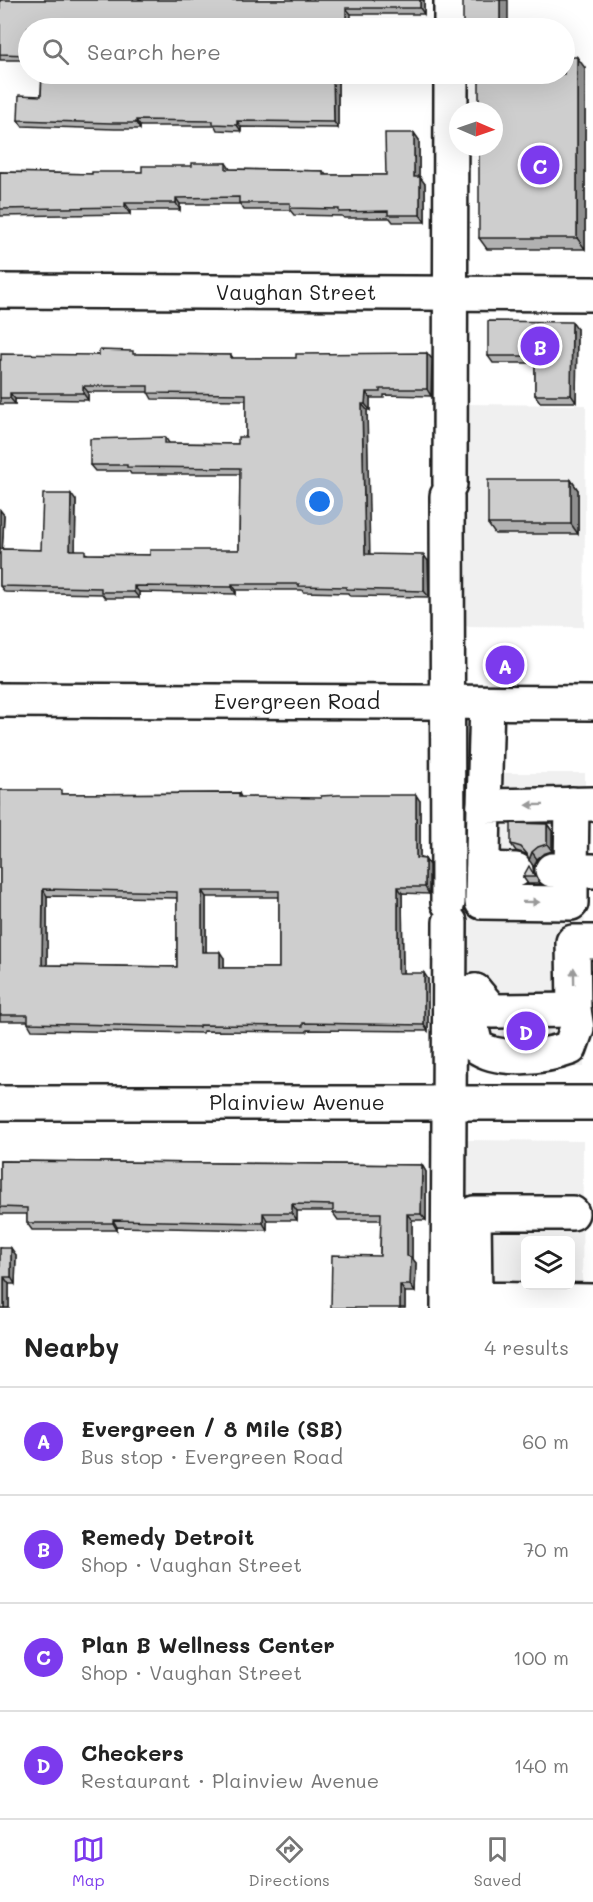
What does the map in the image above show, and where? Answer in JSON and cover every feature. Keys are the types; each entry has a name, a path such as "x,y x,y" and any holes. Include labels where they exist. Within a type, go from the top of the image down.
{"street":[{"path":"451,0 451,18"},
{"path":"448,1308 451,84"},
{"name":"Vaughan Street","path":"0,291 593,294"},
{"name":"Evergreen Road","path":"0,700 593,703"},
{"path":"484,806 582,804 572,870 571,903 482,902 484,806 487,703"},
{"path":"483,869 516,870"},
{"path":"582,1022 516,1012 492,1011 475,992 471,1025 476,1046 487,1054 510,1056 553,1054 570,1048 582,1022 583,942"},
{"name":"Plainview Avenue","path":"0,1103 593,1103"},
{"path":"572,1213 474,1213 475,1299 593,1301"}],"shaded area":[{"path":"462,404 586,405 584,627 459,626"},
{"path":"462,773 585,773 584,1067 462,1067"},
{"path":"460,1140 583,1141 582,1308 459,1308"}],"building":[{"path":"0,0 420,0 420,8 346,8 346,18 18,18 18,55 0,54"},
{"path":"463,0 500,0 500,18 463,18"},
{"path":"575,57 577,57 577,238 479,238 479,156 503,156 503,102 479,102 479,84 575,84"},
{"path":"42,84 333,84 334,122 237,121 237,125 213,124 213,121 136,120 136,123 111,123 18,120 19,95 41,96"},
{"path":"385,133 414,133 414,177 420,177 420,215 388,215 388,211 339,212 339,209 290,208 290,203 239,203 239,197 176,198 176,203 125,203 125,207 0,209 0,172 92,174 92,172 142,172 142,166 226,163 226,169 323,171 323,175 386,175"},
{"path":"488,321 572,322 571,395 535,395 535,356 488,356"},
{"path":"99,350 133,351 133,354 231,355 231,358 296,358 296,354 427,353 427,389 380,389 380,392 366,392 365,404 362,404 365,554 424,555 424,591 346,589 346,587 299,586 299,584 232,584 232,587 134,586 134,592 101,592 101,588 0,586 0,549 41,550 43,494 71,494 70,550 85,550 85,554 150,555 150,550 239,550 240,468 90,465 90,439 165,437 165,443 238,444 238,437 246,437 246,394 148,393 148,386 83,386 83,393 10,393 10,398 0,398 1,354 99,355"},
{"path":"488,480 571,480 571,524 488,524"},
{"path":"0,790 61,790 61,794 239,793 239,797 321,798 321,796 338,795 416,795 416,858 425,859 425,887 398,887 398,973 424,973 424,1025 303,1023 303,1026 199,1025 199,1027 28,1023 28,1015 0,1015","holes":["43,889 177,892 177,967 42,965","202,891 279,891 279,968 220,968 220,952 202,952"]},
{"path":"511,823 547,824 547,844 532,852 529,860 521,847 511,844"},
{"path":"529,866 535,877 523,877"},
{"path":"0,1161 422,1165 421,1214 407,1214 407,1256 411,1257 410,1285 400,1285 400,1308 331,1308 332,1255 380,1256 381,1213 333,1213 333,1205 292,1204 292,1213 263,1213 263,1223 113,1220 113,1223 27,1223 27,1208 0,1207"},
{"path":"0,1248 11,1248 11,1277 4,1277 4,1308 0,1308"}],"place":[{"name":"Plan B Wellness Center","path":"540,165"},
{"name":"Remedy Detroit","path":"540,346"},
{"name":"Evergreen / 8 Mile (SB)","path":"505,665"},
{"name":"Checkers","path":"526,1031"}]}
